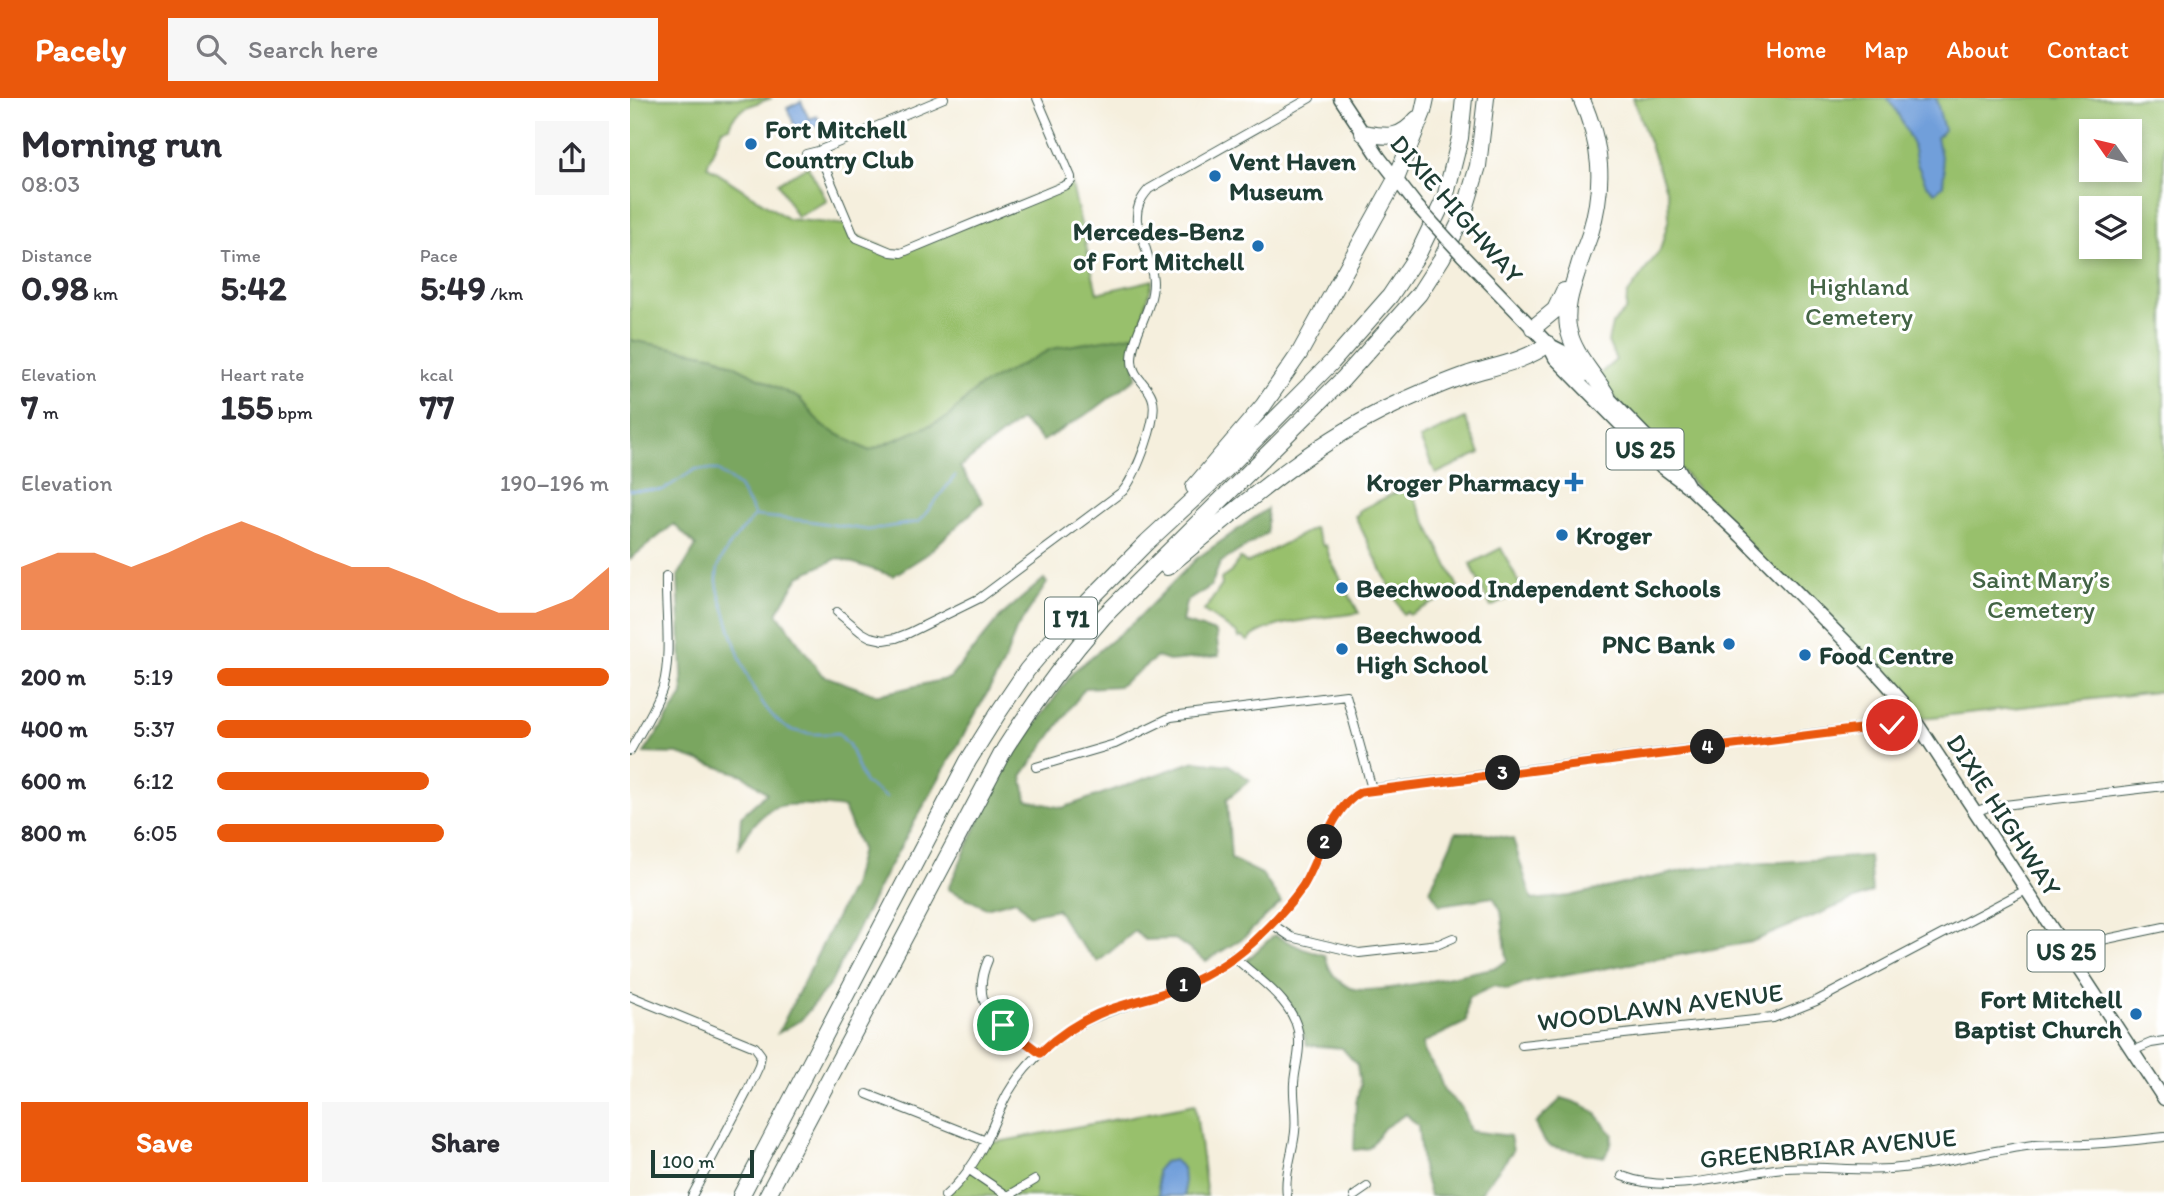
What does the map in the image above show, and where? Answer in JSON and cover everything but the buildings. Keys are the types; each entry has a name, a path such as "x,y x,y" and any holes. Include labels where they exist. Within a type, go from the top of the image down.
{"highway":[{"name":"I 71","path":"741,1196 968,761 998,713 1027,670 1065,625 1323,371 1390,296 1418,254 1445,198 1460,138 1464,98"},
{"name":"I 71","path":"769,1196 1005,748 1033,704 1104,616 1343,379 1419,294 1442,258 1463,216 1478,166 1486,98"},
{"path":"1581,98 1592,123 1601,173 1594,220 1567,309 1568,327 1575,351 1607,396"},
{"path":"1363,133 1398,135 1408,130 1424,105"},
{"path":"1147,542 1280,383 1324,312 1396,179 1424,105"},
{"path":"1533,328 1548,317 1560,303 1581,258"},
{"path":"1072,653 1153,579 1241,506 1331,439 1393,405 1467,375 1538,352 1548,344"}],"main road":[{"name":"DIXIE HIGHWAY","path":"1340,98 1417,206 1548,344 1555,358 1662,467 1690,488 1750,545 1903,702 2164,1099"},
{"name":"DIXIE HIGHWAY","path":"1548,344 1562,351 1607,396 1680,471 1690,488"}],"street":[{"path":"806,154 944,98"},
{"path":"818,151 853,234 857,238 901,253 1071,181 1037,98"},
{"path":"837,612 870,637 884,640 909,633 980,597 1123,491 1131,482 1137,468 1154,410 1152,396 1137,377 1132,363 1134,347 1153,285 1137,221 1140,201 1149,190 1310,98"},
{"path":"630,751 657,701 664,680 666,576"},
{"path":"1036,767 1115,744 1171,717 1346,695 1372,789"},
{"path":"945,1196 968,1169 986,1141 1008,1093 1040,1053 1077,1024 1097,1014 1169,992 1207,974 1234,957 1272,924 1303,886 1346,802 1361,792 1887,726 1915,719"},
{"path":"1975,812 1988,807 2164,786"},
{"name":"WOODLAWN AVENUE","path":"1522,1045 1741,1023 1787,1014 2026,890"},
{"path":"1272,924 1290,937 1359,953 1439,944 1453,938"},
{"path":"2064,948 2164,927"},
{"path":"1234,957 1282,1001 1292,1016 1300,1038 1294,1087 1296,1129 1287,1196"},
{"path":"988,960 981,982 985,1005 997,1020 1040,1053"},
{"path":"630,996 755,1047 761,1055 746,1094 692,1196"},
{"path":"2132,1051 2142,1045 2164,1041"},
{"path":"867,1094 986,1141"},
{"name":"GREENBRIAR AVENUE","path":"1622,1175 1638,1182 1671,1185 1763,1170 1809,1167 1888,1169 1937,1164 2001,1149 2035,1145 2114,1143 2164,1137"},
{"path":"968,1169 1008,1196 1035,1180"},
{"path":"1354,1196 1367,1188"}],"green space":[{"path":"630,98 772,98 735,115 729,127 722,129 707,166 788,219 848,225 853,234 896,253 1071,181 1097,293 1153,280 1138,334 977,388 947,418 869,451 822,426 800,399 716,356 630,340"},
{"name":"Highland Cemetery","path":"1633,98 2164,98 2164,691 1915,719 1742,537 1596,377 1616,360 1608,342 1612,324 1626,310 1627,295 1660,250 1669,218 1668,195"},
{"path":"808,166 827,201 797,217 778,183"},
{"path":"1138,334 1134,347 1137,377 1095,409 1043,441 1021,420 960,467 983,502 926,555 893,576 838,558 799,576 777,613 822,675 877,695 950,678 1001,616 1044,579 1047,583 1016,630 1003,665 884,876 831,983 801,1020 778,1033 852,886 861,849 844,808 807,805 786,805 767,812 749,831 739,847 741,816 767,793 743,775 678,754 644,753 683,695 678,576 696,546 674,524 630,559 630,340 716,356 800,399 822,426 869,451 947,418 977,388 1051,349"},
{"path":"1465,418 1480,453 1436,474 1420,439"},
{"path":"1405,488 1406,491 1410,489 1458,587 1454,589 1455,592 1409,615 1407,612 1403,614 1355,516 1359,514 1358,511"},
{"path":"1267,509 1267,533 1220,563 1211,586 1186,602 1182,622 1216,632 1219,656 1169,661 1157,657 1119,686 1085,688 1022,776 1027,800 1062,808 1195,761 1229,765 1250,780 1227,799 1231,859 1262,874 1281,902 1243,938 1206,961 1175,939 1145,940 1135,931 1098,962 1073,936 1057,909 1029,915 1016,900 986,908 948,889 1000,774 1074,671 1134,622 1196,559"},
{"path":"1314,528 1323,546 1326,545 1330,559 1359,613 1283,624 1256,634 1248,641 1243,637 1239,638 1238,634 1204,611 1222,585 1221,579 1231,572 1240,558 1247,563"},
{"path":"1501,548 1523,591 1491,607 1470,564"},
{"path":"1456,832 1513,839 1532,900 1570,896 1695,868 1869,856 1872,892 1751,942 1529,982 1509,990 1494,986 1468,998 1466,1022 1423,1043 1424,1053 1437,1071 1444,1091 1462,1108 1470,1131 1510,1136 1513,1151 1478,1196 1430,1196 1422,1166 1418,1126 1406,1114 1384,1128 1369,1148 1354,1150 1356,1103 1360,1085 1357,1065 1342,1048 1307,1045 1298,1018 1288,1001 1246,961 1274,935 1303,949 1325,955 1337,979 1351,988 1362,990 1399,987 1498,967 1507,960 1501,910 1493,897 1440,905 1430,890"},
{"path":"1562,1098 1596,1114 1613,1134 1610,1148 1604,1157 1549,1146 1542,1138 1535,1124"},
{"path":"1195,1104 1207,1196 945,1196 986,1141 998,1142"}],"water":[{"path":"1887,98 1936,98 1944,130 1937,137 1944,172 1943,186 1935,192 1926,184 1917,164 1913,145"},
{"path":"801,101 809,119 817,116 821,124 798,134 787,108"},
{"path":"1174,1160 1183,1168 1185,1194 1159,1196 1157,1170 1164,1162"}],"waterway":[{"path":"630,490 663,490 696,469 717,470 739,487 755,515"},
{"path":"756,516 868,530 919,522 955,476"},
{"path":"755,516 728,548 717,574 721,598 746,674 761,701 786,728 808,733 838,733 849,745 864,782 887,798"}],"place":[{"name":"Fort Mitchell Country Club","path":"751,144"},
{"name":"Vent Haven Museum","path":"1215,176"},
{"name":"Mercedes-Benz of Fort Mitchell","path":"1258,246"},
{"name":"Kroger Pharmacy","path":"1574,482"},
{"name":"Kroger","path":"1562,535"},
{"name":"Beechwood Independent Schools","path":"1342,588"},
{"name":"PNC Bank","path":"1729,644"},
{"name":"Beechwood High School","path":"1342,649"},
{"name":"Food Centre","path":"1805,655"},
{"name":"Fort Mitchell Baptist Church","path":"2136,1014"}],"route":[{"path":"1003,1025 1040,1053 1077,1024 1097,1014 1169,992 1226,962 1264,932 1303,886 1339,812 1355,794 1372,789 1892,725"}],"park label":[{"name":"Saint Mary’s Cemetery","path":"2041,594"}]}
